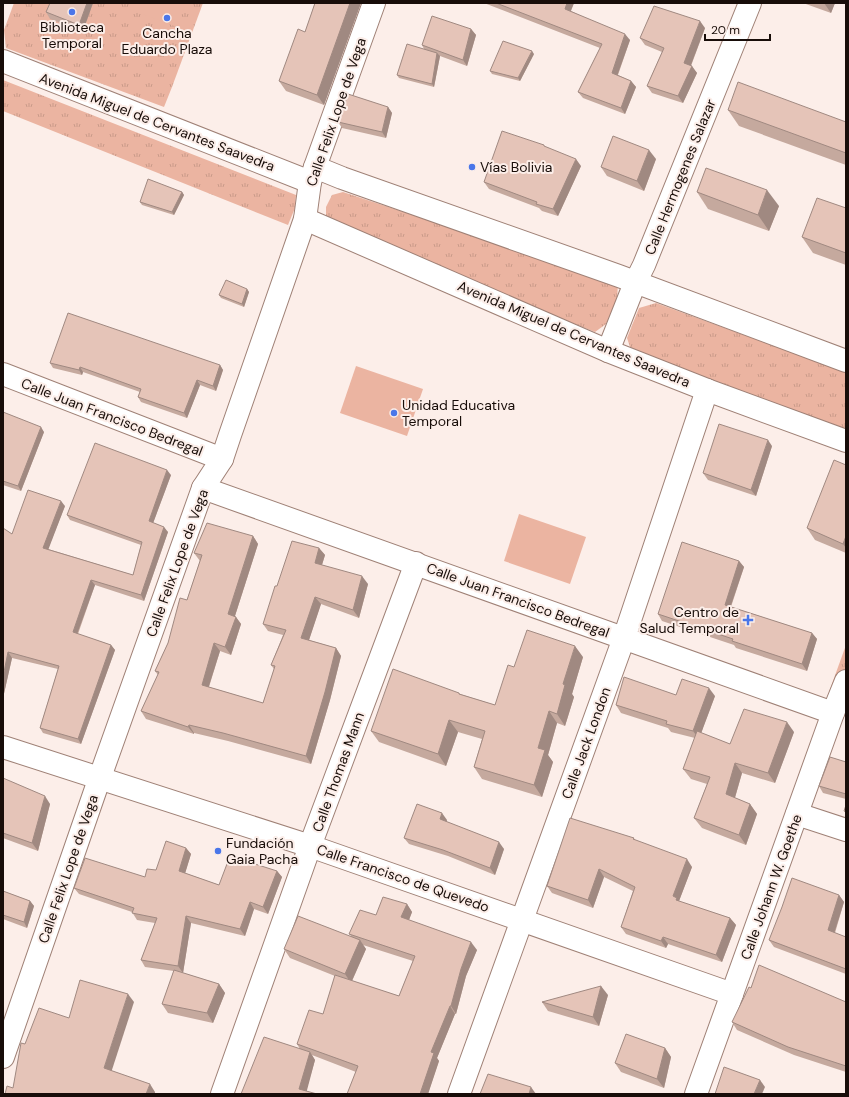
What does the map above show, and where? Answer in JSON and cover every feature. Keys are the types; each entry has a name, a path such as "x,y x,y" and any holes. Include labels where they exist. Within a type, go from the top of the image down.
{"street":[{"name":"Calle Felix Lope de Vega","path":"3,1057 100,777 203,488 222,459 305,219 313,174 374,3"},
{"name":"Calle Hermogenes Salazar","path":"608,351 750,3"},
{"name":"Avenida Miguel de Cervantes Saavedra","path":"3,62 313,174 635,283 846,361"},
{"name":"Avenida Miguel de Cervantes Saavedra","path":"305,219 608,351 707,390 846,441"},
{"name":"Calle Juan Francisco Bedregal","path":"3,374 222,459"},
{"name":"Calle Jack London","path":"459,1094 521,919 624,638 707,390"},
{"name":"Calle Juan Francisco Bedregal","path":"203,488 833,713"},
{"name":"Calle Thomas Mann","path":"222,1094 310,846 416,563"},
{"name":"Calle Johann W. Goethe","path":"696,1094 833,713 846,681"},
{"name":"Calle Francisco de Quevedo","path":"3,746 310,846 732,994"},
{"path":"797,814 846,830"}],"green space":[{"path":"14,3 203,3 164,107 6,48 4,30"},
{"name":"Cancha Eduardo Plaza","path":"131,3 186,3 177,27 129,9"},
{"path":"3,80 296,195 295,208 288,225 3,111"},
{"path":"343,192 618,283 617,300 606,324 595,332 376,245 326,217 326,207 332,195"},
{"path":"656,303 846,372 846,431 632,353 627,338 639,308"},
{"path":"356,366 423,389 407,436 340,413"},
{"path":"519,514 586,537 570,584 504,561"},
{"path":"846,645 846,698 829,692"}],"building":[{"path":"50,3 87,3 79,25 46,12"},
{"path":"315,3 350,3 317,95 279,81 298,29 305,32"},
{"path":"496,3 567,3 565,9 625,34 612,73 631,81 621,108 578,92 602,44"},
{"path":"654,6 700,21 684,63 692,66 678,96 647,86 664,48 640,38"},
{"path":"432,16 471,29 463,60 422,45"},
{"path":"503,41 532,51 518,78 490,71"},
{"path":"407,44 437,53 432,84 397,75"},
{"path":"738,82 846,122 846,153 728,110"},
{"path":"348,94 388,107 382,132 338,122"},
{"path":"502,131 544,145 576,159 553,209 536,204 537,202 484,182"},
{"path":"613,136 649,150 637,181 601,167"},
{"path":"706,168 767,190 758,215 697,192"},
{"path":"148,179 182,192 172,212 140,202"},
{"path":"817,198 846,208 846,253 802,237"},
{"path":"226,280 247,289 242,304 219,295"},
{"path":"68,313 220,365 213,386 197,380 184,413 138,397 141,389 80,367 79,370 50,363"},
{"path":"3,412 41,427 18,486 3,481"},
{"path":"719,424 768,440 751,490 703,473"},
{"path":"95,443 167,470 149,521 164,527 141,595 91,580 73,632 111,645 78,739 40,728 59,666 8,652 3,677 3,528 12,534 28,490 61,501 43,548 133,575 142,542 67,515"},
{"path":"834,460 846,465 846,536 843,544 807,528"},
{"path":"207,523 253,536 228,614 236,617 225,647 214,643 202,685 263,703 275,666 271,665 286,630 263,624 275,586 277,586 292,541 319,548 315,563 362,576 353,610 315,597 301,638 336,648 306,756 223,733 189,725 188,727 141,711 159,672 155,671 168,643 180,598 187,600 202,555 194,553"},
{"path":"682,542 739,561 725,605 812,633 802,664 732,641 733,639 658,614"},
{"path":"527,630 575,646 563,684 565,685 557,714 549,711 538,748 545,750 534,785 474,767 485,731 449,720 438,754 371,731 393,669 459,694 495,705 508,665 514,667"},
{"path":"624,677 676,695 682,679 709,688 693,731 666,724 667,721 616,705"},
{"path":"744,709 787,722 768,773 735,763 726,794 750,804 739,835 694,818 710,777 683,769 697,731 730,744"},
{"path":"830,757 846,762 846,794 819,786"},
{"path":"3,778 45,796 32,843 3,833"},
{"path":"417,804 442,813 440,819 499,842 490,868 443,850 404,838"},
{"path":"570,818 634,838 633,839 687,859 673,896 677,898 676,900 730,918 716,955 663,937 661,941 621,927 635,887 599,869 588,900 547,886"},
{"path":"166,841 186,848 179,871 219,885 230,856 277,871 263,907 250,902 240,929 186,916 178,966 141,960 157,918 132,913 134,908 74,888 85,858 145,877 147,869 156,870"},
{"path":"792,878 839,895 828,930 846,937 846,969 769,940"},
{"path":"3,891 30,901 24,922 3,915"},
{"path":"383,897 407,904 401,917 471,942 461,969 451,1006 431,1052 434,1053 420,1094 347,1094 358,1066 297,1044 309,1010 323,1014 335,975 399,996 415,956 349,934 360,910 376,915"},
{"path":"298,916 360,940 345,974 284,949"},
{"path":"759,965 846,1002 846,1066 788,1047 732,1022 749,987 751,988"},
{"path":"174,970 219,984 207,1013 162,1004"},
{"path":"80,980 128,994 104,1068 150,1084 146,1094 5,1094 7,1086 13,1088 21,1043 25,1044 39,1008 69,1018"},
{"path":"601,986 593,1017 542,1002"},
{"path":"626,1034 665,1048 657,1079 615,1063"},
{"path":"264,1037 310,1052 299,1089 317,1094 241,1094"},
{"path":"724,1067 760,1080 754,1094 715,1094"},
{"path":"488,1074 531,1087 529,1094 480,1094"}],"place":[{"name":"Biblioteca Temporal","path":"72,12"},
{"name":"Cancha Eduardo Plaza","path":"167,18"},
{"name":"Vías Bolivia","path":"472,167"},
{"name":"Unidad Educativa Temporal","path":"394,413"},
{"name":"Centro de Salud Temporal","path":"748,620"},
{"name":"Fundación Gaia Pacha","path":"218,851"}]}
